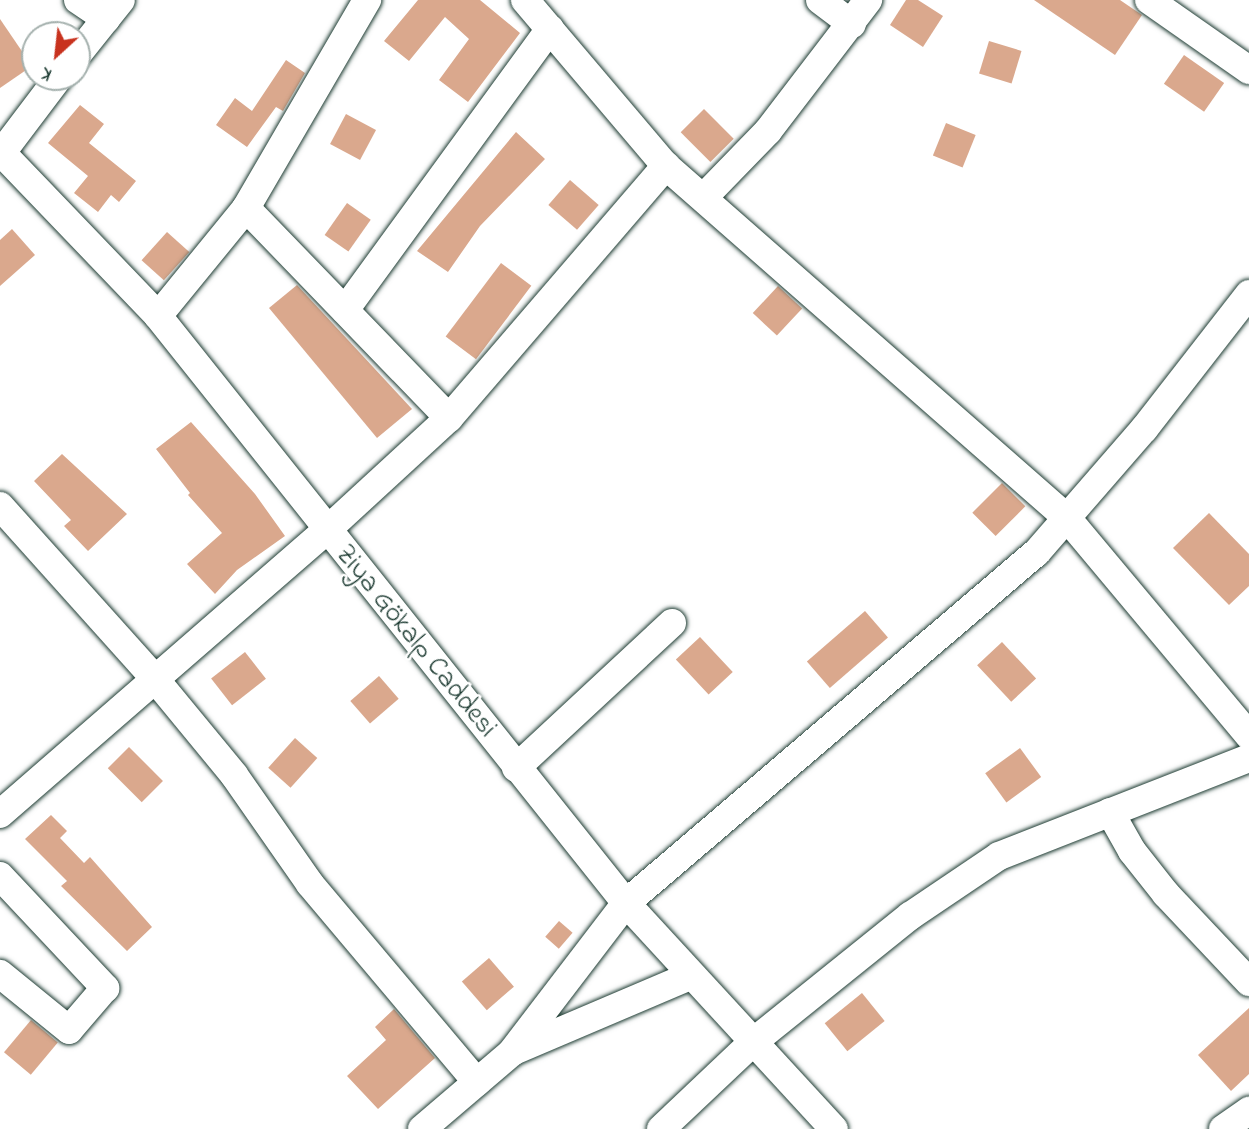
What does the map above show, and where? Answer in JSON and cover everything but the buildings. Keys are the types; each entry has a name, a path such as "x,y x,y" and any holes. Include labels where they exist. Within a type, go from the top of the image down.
{"street":[{"path":"78,0 113,9 91,37"},
{"path":"158,316 247,208 366,0"},
{"path":"525,0 666,166 1067,517 1249,736"},
{"path":"820,0 852,24"},
{"path":"704,197 768,131 868,0"},
{"path":"1149,0 1249,70"},
{"path":"345,310 550,29"},
{"path":"0,153 48,91"},
{"name":"Ziya Gökalp Caddesi","path":"0,153 158,316 326,531 626,903 690,976 834,1129"},
{"path":"5,800 155,679 326,531 449,418 666,166"},
{"path":"247,208 449,418"},
{"path":"422,1129 512,1052 626,903 916,659 1037,552 1144,429 1249,294"},
{"path":"0,506 155,679 233,775 310,884 477,1082"},
{"path":"516,768 672,623"},
{"path":"661,1129 752,1043 911,916 999,856 1249,758"},
{"path":"1110,812 1132,851 1166,894 1249,982"},
{"path":"0,876 105,988 69,1030 0,974"},
{"path":"512,1052 690,976"},
{"path":"1223,1129 1249,1111"}]}
